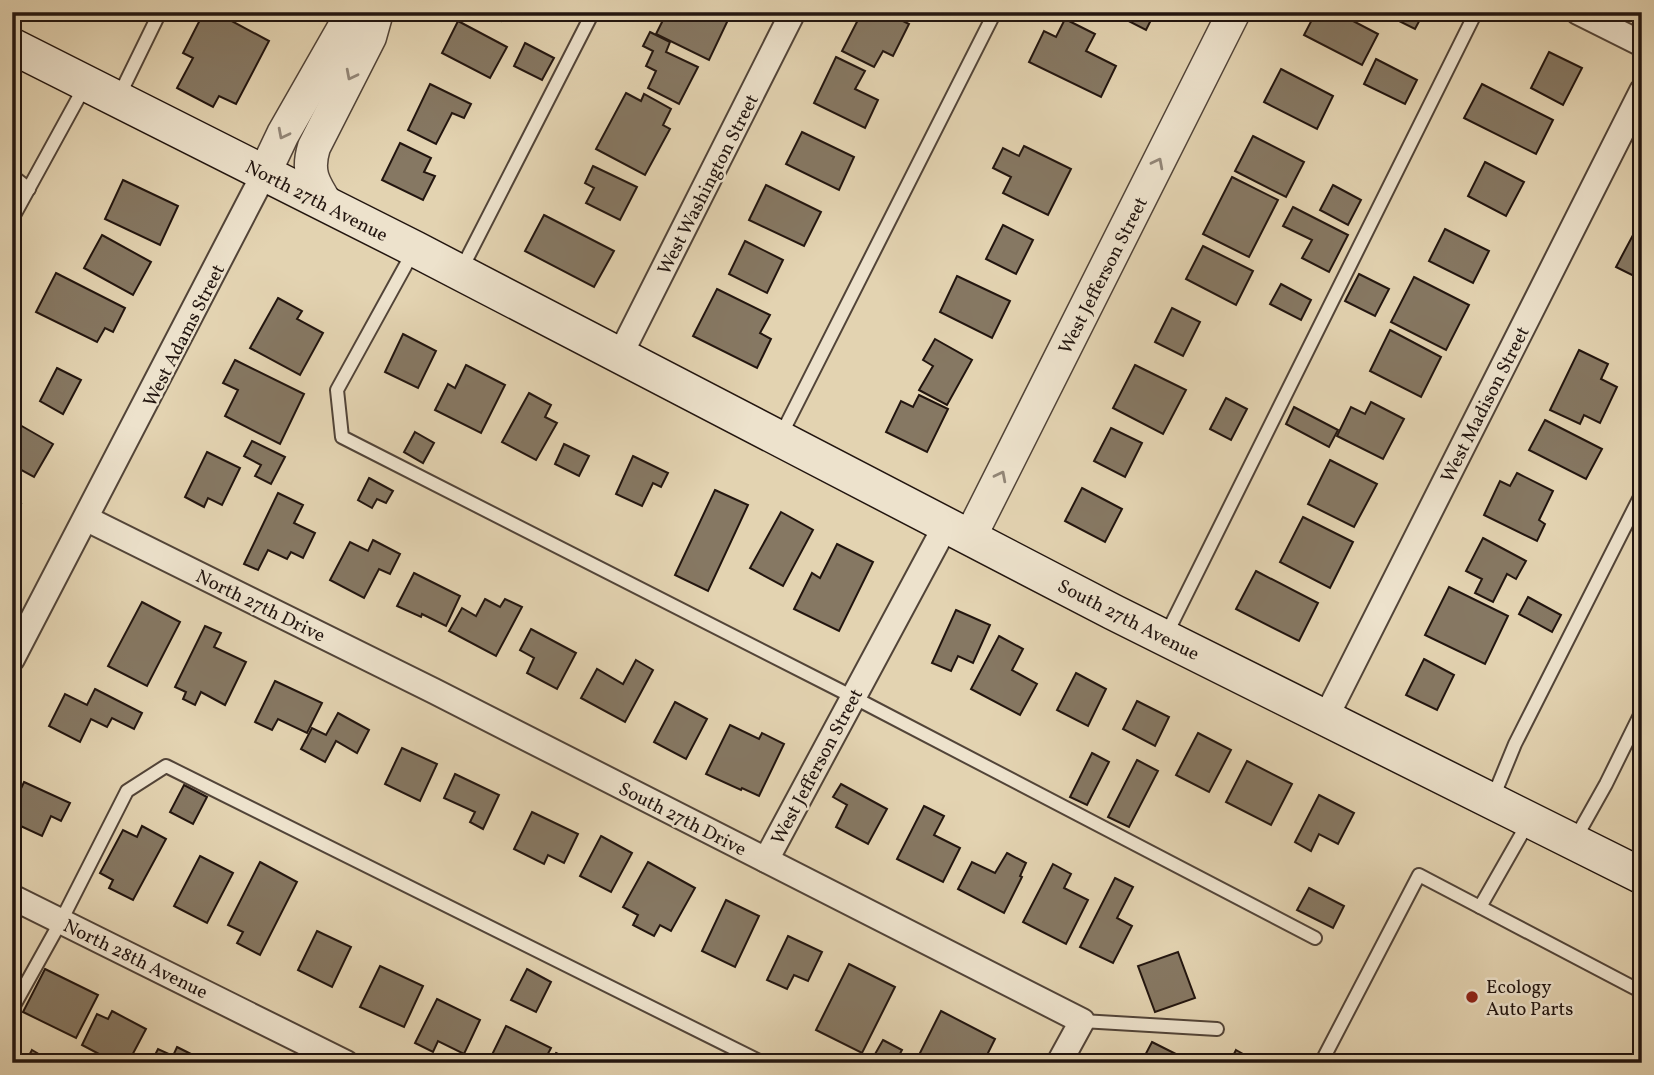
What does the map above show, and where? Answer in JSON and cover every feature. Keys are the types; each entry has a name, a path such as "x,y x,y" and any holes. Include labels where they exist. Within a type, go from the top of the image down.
{"main road":[{"name":"North 27th Avenue","path":"12,46 620,355"},
{"name":"South 27th Avenue","path":"620,355 1165,637 1642,876"}],"street":[{"name":"West Adams Street","path":"12,659 87,519 283,134 355,12"},
{"path":"328,206 316,187 310,163 314,147 370,37 377,12"},
{"name":"West Washington Street","path":"620,355 793,12"},
{"name":"West Jefferson Street","path":"766,860 853,697 958,531 1234,12"},
{"path":"1578,12 1642,44"},
{"name":"West Madison Street","path":"1326,716 1642,90"},
{"name":"North 27th Drive","path":"87,519 434,691"},
{"name":"South 27th Drive","path":"434,691 1082,1021"},
{"name":"North 28th Avenue","path":"12,897 346,1063"},
{"path":"1059,1063 1082,1021"}],"lane":[{"path":"117,99 160,12"},
{"path":"459,272 593,12"},
{"path":"780,438 995,12"},
{"path":"1165,637 1476,12"},
{"path":"12,219 86,84"},
{"path":"13,174 29,189"},
{"path":"415,249 337,390 342,436 853,697 1315,939"},
{"path":"1492,800 1515,744 1642,493"},
{"path":"1574,842 1642,711"},
{"path":"12,1009 61,921 127,791 166,766 763,1063"},
{"path":"1480,907 1530,820"},
{"path":"1321,1063 1419,874 1642,992"},
{"path":"1082,1021 1217,1030"}],"building":[{"path":"204,12 215,12 269,41 236,104 219,96 213,107 177,88 193,58 183,53"},
{"path":"485,12 506,12 501,21"},
{"path":"667,12 713,12 728,20 709,60 656,34"},
{"path":"862,12 885,12 909,24 893,56 883,51 874,67 842,51"},
{"path":"1111,12 1155,12 1146,30"},
{"path":"1316,12 1336,12 1378,34 1362,65 1304,35"},
{"path":"1396,12 1424,12 1415,29 1393,18"},
{"path":"1065,19 1095,34 1086,51 1116,66 1101,97 1029,62 1044,31 1056,37"},
{"path":"458,21 507,47 490,78 442,53"},
{"path":"650,32 670,42 666,52 698,67 679,104 648,88 656,71 646,66 653,51 643,46"},
{"path":"525,43 554,58 542,80 514,66"},
{"path":"1549,52 1582,68 1563,105 1531,88"},
{"path":"836,57 865,71 855,89 878,100 865,128 814,103"},
{"path":"1376,59 1417,80 1405,104 1364,84"},
{"path":"1281,69 1333,96 1317,129 1264,102"},
{"path":"430,84 471,104 464,118 452,113 436,144 408,130"},
{"path":"1482,84 1553,120 1536,154 1464,118"},
{"path":"626,93 641,101 644,94 671,109 663,125 670,129 645,175 596,149"},
{"path":"802,132 854,157 839,190 786,164"},
{"path":"1253,136 1304,162 1286,197 1235,171"},
{"path":"400,143 431,158 424,172 435,176 423,200 382,180"},
{"path":"1024,146 1071,169 1048,215 1003,193 1011,177 993,168 1003,148 1019,156"},
{"path":"1485,162 1524,182 1506,216 1468,196"},
{"path":"593,166 637,187 620,220 586,203 594,188 585,183"},
{"path":"1232,177 1278,200 1249,257 1203,234"},
{"path":"123,180 178,206 160,245 105,219"},
{"path":"766,185 821,212 804,246 749,220"},
{"path":"1333,185 1361,200 1348,225 1320,210"},
{"path":"1293,207 1348,235 1329,272 1302,258 1312,240 1283,226"},
{"path":"544,215 614,251 594,287 525,251"},
{"path":"1003,225 1033,240 1016,274 986,259"},
{"path":"1445,229 1489,251 1473,283 1429,261"},
{"path":"102,235 151,262 133,295 84,268"},
{"path":"1633,235 1642,239 1642,280 1616,267"},
{"path":"745,241 783,260 767,293 729,274"},
{"path":"1203,246 1253,271 1236,305 1186,279"},
{"path":"56,273 125,308 113,332 105,328 97,342 36,312"},
{"path":"1359,274 1389,289 1375,316 1345,301"},
{"path":"957,276 1010,301 992,338 940,312"},
{"path":"1414,277 1469,305 1446,350 1391,322"},
{"path":"1281,284 1311,300 1301,320 1270,304"},
{"path":"717,289 770,315 760,333 771,339 757,368 693,336"},
{"path":"278,298 302,311 297,319 323,333 300,375 250,348"},
{"path":"1172,308 1200,322 1183,356 1155,342"},
{"path":"1390,330 1441,357 1421,397 1370,371"},
{"path":"403,334 436,351 418,388 385,372"},
{"path":"935,339 972,360 947,405 919,390 933,366 923,360"},
{"path":"1579,350 1608,364 1601,379 1617,387 1600,423 1584,415 1580,424 1550,410"},
{"path":"235,360 304,394 280,444 225,416 238,390 223,383"},
{"path":"466,365 505,385 481,433 435,410 448,384 455,388"},
{"path":"1135,365 1186,390 1163,434 1113,408"},
{"path":"57,368 81,380 63,414 40,401"},
{"path":"529,393 551,405 545,417 557,423 536,460 502,442"},
{"path":"919,395 948,409 927,452 886,432 901,401 913,407"},
{"path":"1226,398 1247,409 1231,440 1210,429"},
{"path":"1371,402 1404,419 1383,459 1337,436 1351,407 1365,414"},
{"path":"1294,407 1338,430 1329,447 1286,424"},
{"path":"1545,420 1602,449 1586,479 1529,450"},
{"path":"13,421 53,444 34,477 12,465"},
{"path":"1111,428 1142,443 1125,477 1094,461"},
{"path":"415,432 434,443 423,463 404,452"},
{"path":"252,441 285,457 271,484 255,476 261,465 244,456"},
{"path":"564,444 589,456 579,476 555,464"},
{"path":"207,452 240,468 222,505 208,498 204,507 185,497"},
{"path":"633,456 668,473 661,487 653,483 642,506 616,494"},
{"path":"1330,460 1377,484 1354,527 1308,504"},
{"path":"1517,473 1553,491 1539,520 1545,524 1537,541 1484,515 1500,481 1510,486"},
{"path":"369,478 393,491 386,503 377,499 372,508 358,500"},
{"path":"1082,488 1122,509 1105,542 1065,521"},
{"path":"715,490 748,505 708,591 675,575"},
{"path":"278,493 303,505 294,523 315,533 303,558 291,552 287,559 268,550 258,570 244,564"},
{"path":"12,499 21,504 12,520"},
{"path":"781,512 813,530 783,586 750,568"},
{"path":"1303,517 1353,542 1330,588 1280,562"},
{"path":"1483,538 1526,561 1516,579 1507,574 1493,602 1475,593 1482,579 1466,571"},
{"path":"373,540 400,554 390,574 379,569 364,598 330,580 350,542 368,551"},
{"path":"837,544 873,562 839,631 794,609 812,573 820,578"},
{"path":"1256,571 1318,603 1299,641 1236,609"},
{"path":"414,573 460,596 446,626 397,606"},
{"path":"1449,587 1508,616 1485,664 1425,635"},
{"path":"1528,597 1561,615 1552,632 1519,614"},
{"path":"485,599 500,607 505,599 522,607 496,656 449,631 462,608 476,616"},
{"path":"142,602 180,622 147,686 108,666"},
{"path":"956,610 990,625 973,663 958,656 951,671 932,663"},
{"path":"205,626 221,633 214,647 246,662 225,705 201,692 195,705 183,699 186,692 175,687"},
{"path":"531,629 576,653 557,689 527,673 534,658 520,650"},
{"path":"999,636 1023,649 1012,670 1037,684 1020,715 971,689"},
{"path":"1424,659 1454,675 1437,710 1406,695"},
{"path":"636,660 653,670 625,722 581,698 597,669 623,684"},
{"path":"1076,673 1106,689 1088,726 1057,710"},
{"path":"275,681 322,703 307,733 278,719 272,730 255,722"},
{"path":"95,689 142,713 134,729 112,718 107,727 91,719 80,742 49,726 65,694 87,705"},
{"path":"1137,701 1169,717 1155,746 1123,729"},
{"path":"675,702 707,719 686,759 654,742"},
{"path":"338,713 369,730 357,753 336,741 325,762 301,749 312,728 326,735"},
{"path":"730,725 759,739 762,733 784,744 759,796 706,774"},
{"path":"1198,733 1231,750 1209,792 1176,775"},
{"path":"402,748 437,764 420,801 385,784"},
{"path":"1092,753 1109,762 1087,805 1070,797"},
{"path":"1137,760 1158,771 1129,827 1108,817"},
{"path":"1247,761 1292,784 1271,825 1226,802"},
{"path":"455,774 499,795 483,829 470,822 475,812 444,798"},
{"path":"24,782 70,803 61,821 51,816 42,836 12,822 12,808"},
{"path":"841,784 887,809 868,844 836,827 847,805 833,797"},
{"path":"184,785 207,797 193,824 170,812"},
{"path":"1319,795 1354,813 1338,844 1319,834 1311,851 1295,842"},
{"path":"924,806 944,816 934,835 960,848 943,882 897,859"},
{"path":"532,812 578,834 564,863 548,855 544,864 514,849"},
{"path":"142,826 166,839 133,900 109,888 113,880 100,873 123,830 137,837"},
{"path":"601,836 632,853 611,892 580,876"},
{"path":"1007,853 1026,863 1004,913 958,889 972,862 995,873"},
{"path":"200,856 233,873 207,923 174,906"},
{"path":"260,862 297,882 260,955 237,943 243,932 228,925"},
{"path":"648,862 695,888 671,931 660,925 654,936 633,925 638,915 623,907"},
{"path":"1053,864 1071,874 1064,888 1088,900 1066,944 1023,922"},
{"path":"1115,878 1133,887 1117,918 1132,926 1113,963 1080,947"},
{"path":"1309,888 1344,906 1333,928 1297,910"},
{"path":"726,900 759,916 735,967 702,951"},
{"path":"317,931 351,947 332,987 298,970"},
{"path":"788,936 822,952 808,981 794,975 787,989 767,980"},
{"path":"1178,952 1195,998 1155,1012 1138,966"},
{"path":"849,964 895,987 862,1053 816,1030"},
{"path":"380,966 423,986 404,1027 360,1007"},
{"path":"45,969 98,995 76,1038 23,1012"},
{"path":"527,969 551,982 536,1012 511,1000"},
{"path":"437,999 480,1020 464,1054 438,1041 433,1052 415,1043"},
{"path":"112,1011 146,1029 128,1063 116,1063 82,1045 97,1014 108,1019"},
{"path":"941,1011 995,1039 983,1063 915,1063"},
{"path":"506,1026 551,1048 543,1063 488,1063"},
{"path":"883,1040 902,1050 895,1063 870,1063"},
{"path":"1152,1042 1192,1062 1141,1063"},
{"path":"177,1047 209,1063 151,1063 158,1049 173,1056"},
{"path":"32,1050 54,1063 25,1063"},
{"path":"1236,1050 1259,1063 1216,1063 1219,1056 1230,1062"},
{"path":"556,1053 576,1063 551,1063"}],"place":[{"name":"Ecology Auto Parts","path":"1472,997"}]}
